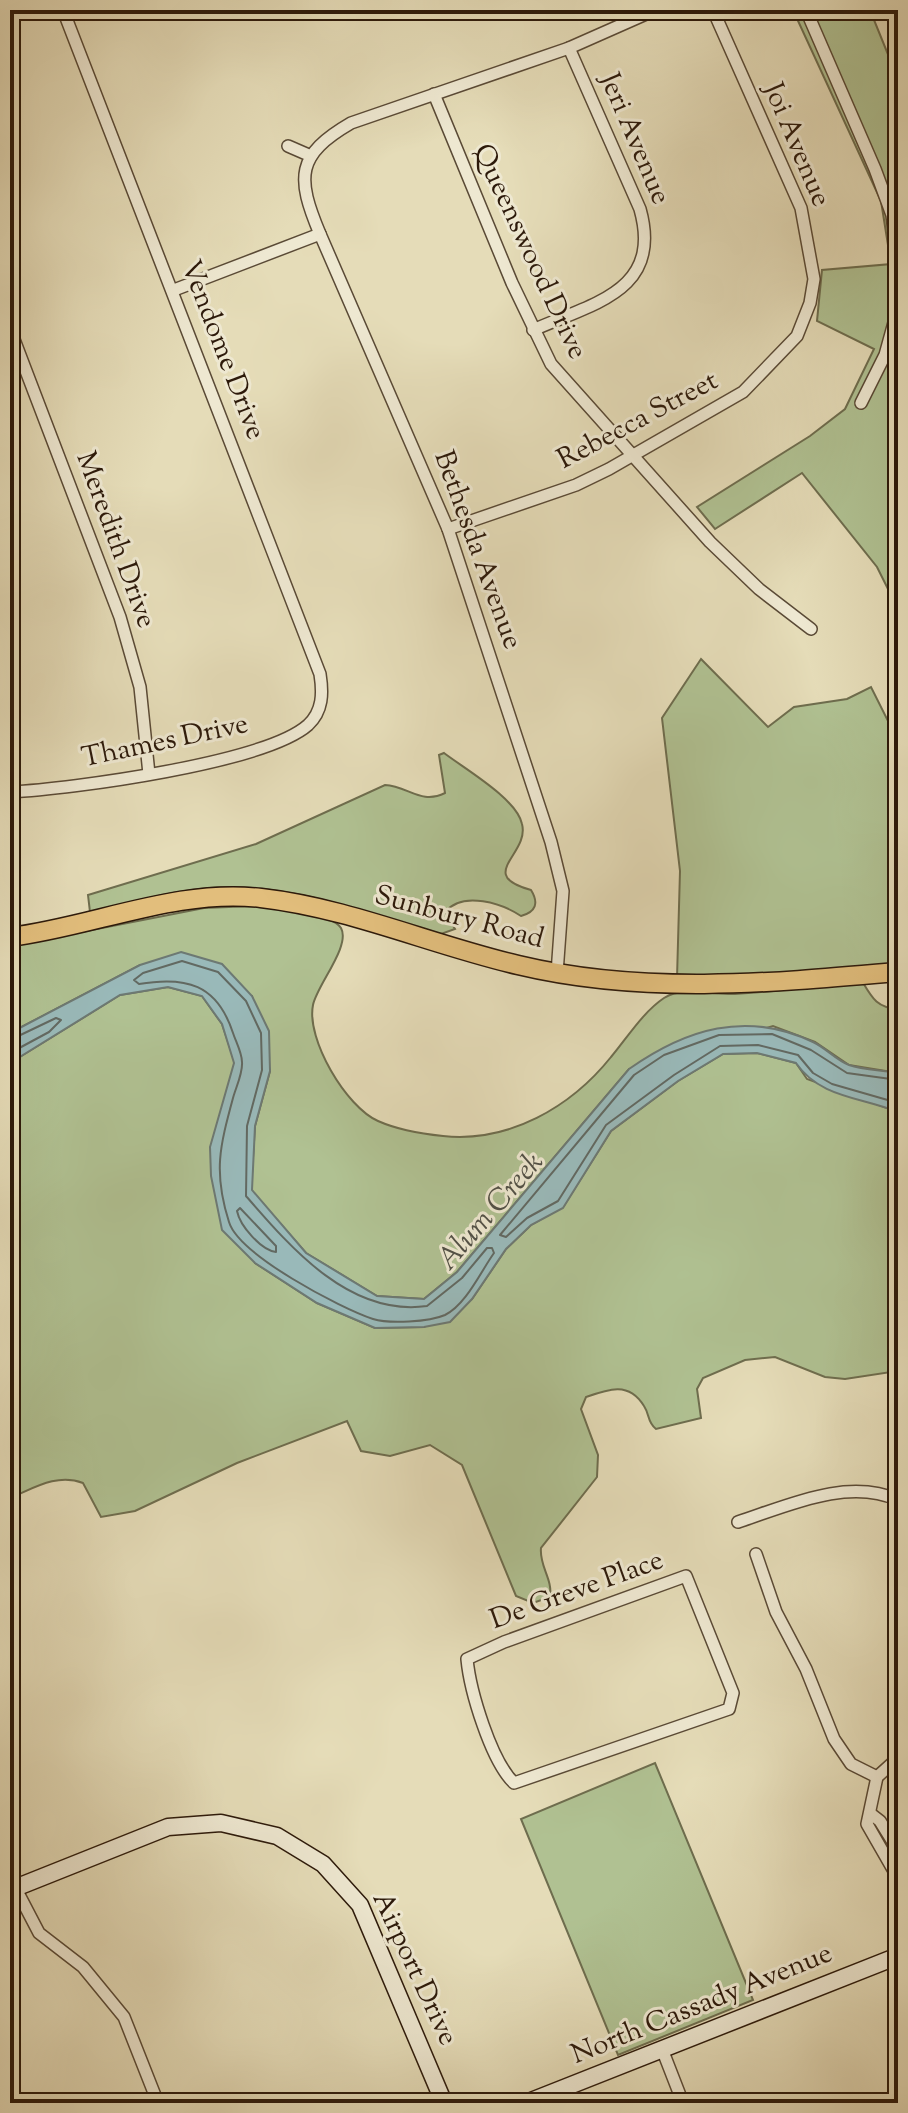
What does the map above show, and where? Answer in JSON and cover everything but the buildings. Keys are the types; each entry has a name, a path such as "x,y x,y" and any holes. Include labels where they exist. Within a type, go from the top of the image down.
{"main road":[{"name":"Sunbury Road","path":"10,937 189,901 258,898 327,911 557,973 694,985 898,972"},
{"name":"Airport Drive","path":"13,1888 168,1827 221,1823 277,1836 323,1864 360,1905 444,2103"},
{"name":"North Cassady Avenue","path":"526,2103 898,1956"}],"street":[{"name":"Vendome Drive","path":"63,10 174,290 320,674 323,692 319,710"},
{"path":"288,146 311,156 321,141 351,123 569,48 655,10"},
{"name":"Joi Avenue","path":"713,10 801,208 814,279 810,303"},
{"path":"806,10 892,215 898,264"},
{"name":"Jeri Avenue","path":"533,330 610,296 631,281 644,260 647,234 640,209 569,48"},
{"name":"Queenswood Drive","path":"434,94 533,330 566,384 719,552 759,589 811,629"},
{"name":"Bethesda Avenue","path":"311,156 303,188 448,529 551,842 563,891 557,973"},
{"path":"174,290 320,234"},
{"name":"Rebecca Street","path":"448,529 576,485 743,392 797,336 810,303"},
{"path":"861,403 885,355 898,308"},
{"name":"Meredith Drive","path":"10,329 120,617 140,687 149,774"},
{"name":"Thames Drive","path":"10,792 149,774 250,750 293,734 308,724 319,710"},
{"path":"738,1522 841,1492 882,1493 898,1500"},
{"path":"756,1554 776,1612 806,1669 834,1739 851,1764 877,1777"},
{"name":"De Greve Place","path":"686,1576 714,1639 733,1693 729,1709 514,1783 503,1770 469,1680 467,1659 490,1647 686,1576"},
{"path":"898,1758 877,1777 871,1792 871,1814 867,1824 898,1878"},
{"path":"871,1814 880,1821 898,1850"},
{"path":"13,1888 39,1933 83,1967 124,2017 158,2103"},
{"path":"662,2049 683,2103"}],"green space":[{"path":"793,10 870,10 898,79 898,609 877,567 802,473 715,529 697,507 810,436 845,409 874,349 817,321 822,270 891,264 881,201"},
{"path":"701,659 768,727 794,707 847,699 871,687 891,727 898,726 898,963 753,977 677,978 680,871 662,718"},
{"path":"444,753 501,795 518,814 522,835 506,870 507,878 531,890 535,906 530,912 521,916 483,901 462,902 445,912 455,929 441,934 310,897 230,887 177,892 90,912 88,895 256,844 385,785 429,797 445,793 439,755"},
{"path":"254,906 287,909 326,918 341,928 343,936 338,955 313,1005 316,1036 331,1070 353,1102 378,1121 401,1129 468,1137 491,1134 537,1118 558,1106 595,1075 656,1004 680,992 751,993 862,981 876,1001 885,1007 898,1009 898,1073 849,1065 815,1042 773,1026 629,1069 457,1272 424,1299 377,1296 306,1253 251,1190 255,1126 270,1071 252,996 140,965 10,1033 10,946 204,908"},
{"path":"168,987 202,996 222,1024 235,1063 211,1147 255,1263 317,1303 375,1328 424,1327 472,1299 506,1249 531,1225 563,1207 611,1131 678,1081 723,1054 757,1053 796,1063 807,1079 898,1112 898,1371 845,1379 825,1377 775,1357 745,1360 703,1378 697,1389 701,1418 656,1429 644,1406 632,1393 618,1389 586,1397 581,1409 598,1455 597,1477 541,1548 550,1597 533,1603 516,1596 462,1465 430,1445 390,1456 361,1451 347,1421 237,1463 135,1511 101,1517 83,1483 73,1480 46,1483 10,1498 10,1063 120,995"},
{"path":"655,1763 753,2000 618,2055 521,1819"}],"water":[{"path":"181,952 222,964 252,996 269,1031 270,1071 255,1126 252,1190 306,1253 377,1296 424,1299 457,1272 629,1069 672,1043 695,1034 717,1028 764,1027 813,1042 849,1065 898,1073 898,1112 829,1090 806,1075 796,1063 757,1053 723,1054 678,1081 611,1131 563,1208 531,1225 506,1249 472,1299 450,1322 424,1327 375,1328 317,1303 255,1263 222,1230 211,1176 210,1147 234,1063 222,1024 202,996 168,987 120,995 10,1063 10,1033 140,965"}],"water label":[{"name":"Alum Creek","path":"491,1212"}]}
